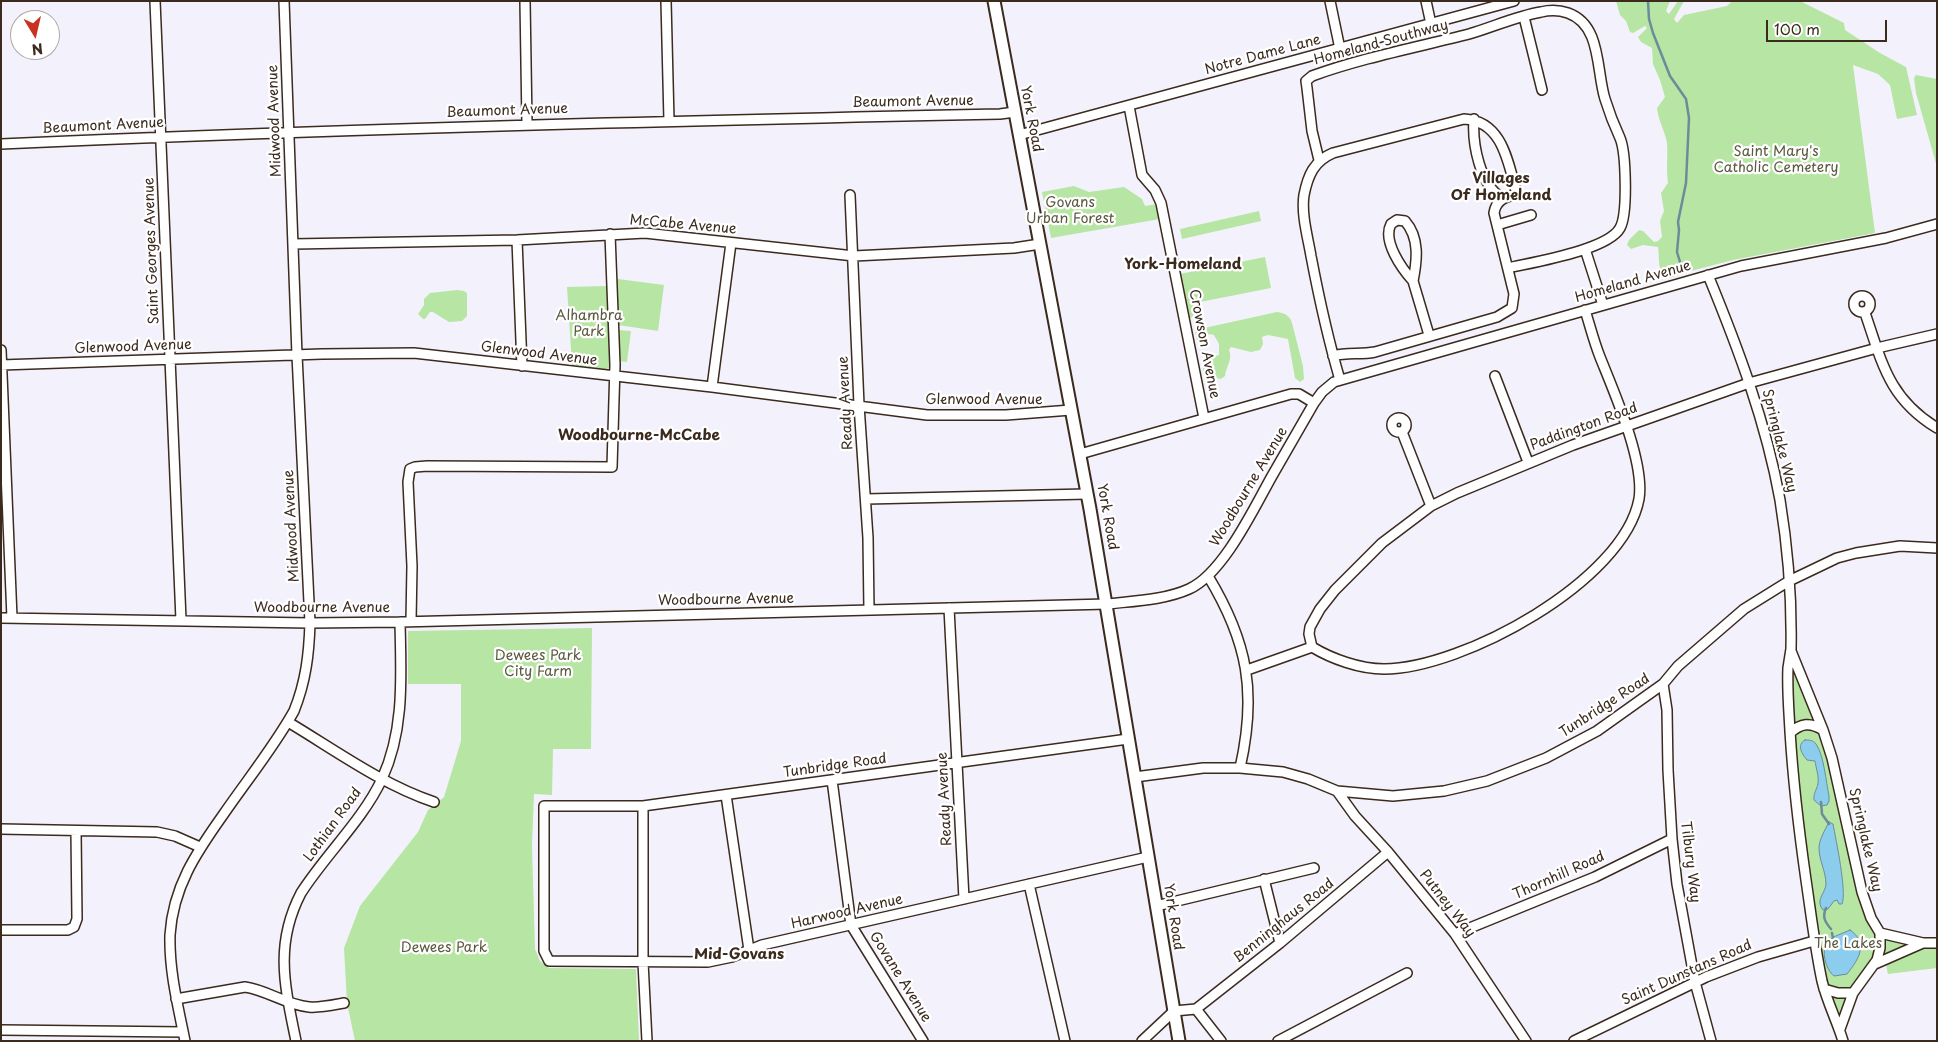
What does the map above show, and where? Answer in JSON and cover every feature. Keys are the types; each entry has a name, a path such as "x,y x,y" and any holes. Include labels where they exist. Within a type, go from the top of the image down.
{"main road":[{"name":"York Road","path":"994,1 1080,454 1179,1041"}],"street":[{"name":"Saint Georges Avenue","path":"155,1 181,620"},
{"name":"Midwood Avenue","path":"184,1036 176,1000 171,957 172,922 178,893 189,866 200,847 288,722 306,678 308,663 310,623 297,355 284,1"},
{"path":"525,1 527,124"},
{"path":"666,1 668,121"},
{"path":"1330,1 1340,49"},
{"path":"1426,1 1431,24"},
{"name":"Notre Dame Lane","path":"1019,135 1514,1"},
{"name":"Homeland Southway","path":"1319,160 1312,131 1306,81 1312,76 1545,11 1560,11 1574,16 1591,35 1596,48 1605,99 1620,139 1626,204 1624,220 1621,228 1608,240 1585,249 1508,268"},
{"path":"1524,17 1542,90"},
{"name":"Crowson Avenue","path":"1129,106 1142,175 1155,190 1161,203 1204,418"},
{"name":"Beaumont Avenue","path":"1,144 527,124 1015,112"},
{"path":"1333,356 1348,353 1369,353 1498,317 1510,310 1514,305 1508,268 1494,209 1502,198 1517,194 1506,155 1492,129 1474,119 1464,119 1340,151 1319,160 1307,184 1304,205 1308,242 1333,356 1340,380"},
{"path":"1474,119 1474,143 1484,177 1492,192 1502,198"},
{"name":"Ready Avenue","path":"850,195 870,610"},
{"path":"1497,225 1531,215"},
{"path":"1413,282 1416,250 1415,238 1405,221 1398,220 1391,224 1388,234 1395,254 1413,282 1429,335"},
{"name":"Homeland Avenue","path":"1340,380 1741,266 1886,238 1937,224"},
{"name":"McCabe Avenue","path":"293,244 517,240 645,233 854,256 1014,248 1040,244"},
{"path":"411,621 412,566 408,482 410,469 415,466 612,467 613,376 615,365 610,234"},
{"path":"517,240 522,366"},
{"path":"712,387 731,242"},
{"path":"1585,249 1603,305"},
{"name":"Springlake Way","path":"1708,275 1750,383 1763,426 1780,498 1789,581 1791,651 1788,668 1790,733 1799,827 1814,941 1824,989 1834,1019 1840,1029 1842,1041"},
{"path":"1247,670 1312,647 1330,656 1372,668 1384,669 1424,663 1450,655 1507,631 1527,620 1559,599 1580,582 1611,552 1626,533 1634,515 1639,498 1640,483 1626,425 1599,354 1585,310"},
{"path":"1865,312 1887,376 1895,390 1917,414 1937,428"},
{"name":"Paddington Road","path":"1312,647 1309,634 1310,627 1320,609 1335,590 1382,543 1431,506 1528,462 1626,425 1750,383 1877,348 1937,334"},
{"path":"1,350 12,618"},
{"name":"Glenwood Avenue","path":"2,365 414,353 712,387 928,415 1029,414 1071,410"},
{"path":"1495,376 1528,462"},
{"name":"Woodbourne Avenue","path":"1,618 310,623 400,622 1106,604 1172,594 1188,589 1208,576 1223,558 1247,521 1314,403 1328,386 1340,380"},
{"path":"1080,454 1291,394 1299,394 1314,403"},
{"path":"1402,432 1431,506"},
{"path":"866,499 1087,494"},
{"name":"Tunbridge Road","path":"1135,777 1203,768 1240,768 1283,772 1308,779 1337,791 1367,795 1415,795 1464,788 1512,772 1573,745 1597,731 1662,684 1678,666 1723,627 1766,594 1789,581 1838,558 1856,553 1900,546 1937,548"},
{"path":"1208,576 1233,622 1247,670 1248,725 1240,768"},
{"name":"Ready Avenue","path":"949,608 964,899"},
{"name":"Lothian Road","path":"296,1041 284,975 283,955 285,936 294,906 307,884 363,810 382,779 396,737 400,715 400,622"},
{"name":"Springlake Way","path":"1791,651 1823,730 1832,758 1862,892 1871,918 1880,933 1879,955 1875,964 1853,993 1840,1029"},
{"name":"Tilbury Way","path":"1662,684 1667,710 1668,770 1677,884 1695,982 1711,1041"},
{"path":"288,722 382,779 407,792 434,802"},
{"path":"1790,733 1797,727 1808,724 1815,725 1823,730"},
{"name":"Tunbridge Road","path":"549,961 544,951 544,806 643,806 1128,739"},
{"name":"Govane Avenue","path":"832,780 851,925 923,1041"},
{"name":"Putney Way","path":"1337,791 1355,816 1388,852 1455,934 1526,1041"},
{"path":"726,795 749,950"},
{"path":"643,806 643,962 647,1041"},
{"path":"1,829 156,832 175,836 200,847"},
{"path":"1,930 68,930 74,927 77,919 76,831"},
{"name":"Thornhill Road","path":"1455,934 1595,877 1672,839"},
{"name":"Benninghaus Road","path":"1196,1010 1280,943 1388,852"},
{"name":"Harwood Avenue","path":"549,961 718,961 762,945 1148,857"},
{"path":"1156,906 1314,868"},
{"path":"1264,879 1280,943"},
{"path":"1029,884 1065,1041"},
{"path":"1880,933 1923,943 1937,943"},
{"name":"Saint Dunstans Road","path":"1574,1041 1695,982 1758,956 1814,941"},
{"path":"1875,964 1923,943"},
{"path":"1278,1041 1407,973"},
{"path":"176,1000 245,987 257,989 288,1002 309,1007 344,1003"},
{"path":"1824,989 1838,993 1853,993"},
{"path":"1142,1041 1174,1011 1196,1010 1221,1041"},
{"path":"1,1030 184,1036"}],"green space":[{"name":"Saint Mary's Catholic Cemetery","path":"1616,1 1670,1 1666,11 1669,14 1678,1 1684,1 1674,19 1677,23 1684,15 1727,6 1732,1 1800,1 1844,23 1845,30 1880,53 1906,67 1917,115 1897,119 1890,85 1878,74 1853,65 1875,233 1733,260 1670,278 1662,273 1658,247 1643,245 1631,249 1627,245 1629,240 1639,230 1643,231 1654,242 1662,237 1660,221 1664,211 1661,193 1668,183 1667,143 1657,108 1665,97 1653,64 1652,48 1641,42 1638,37 1647,28 1645,26 1633,33 1630,32 1626,21 1620,15"},
{"path":"1916,75 1937,79 1937,167 1916,93 1914,78"},
{"name":"Govans Urban Forest","path":"1074,186 1089,192 1124,187 1142,199 1145,206 1157,204 1160,219 1051,238 1042,192"},
{"path":"1259,211 1261,221 1182,239 1180,229"},
{"path":"1265,257 1271,288 1195,303 1195,313 1189,318 1180,274"},
{"name":"Alhambra Park","path":"616,280 664,285 658,331 618,325"},
{"name":"Alhambra Park","path":"608,286 610,367 605,370 572,365 567,287"},
{"path":"457,290 467,293 467,316 462,321 449,322 433,312 430,312 425,319 418,314 424,305 424,299 430,293"},
{"path":"1277,312 1290,318 1303,366 1304,379 1300,382 1295,378 1288,339 1268,335 1262,337 1263,344 1260,350 1251,352 1231,347 1229,350 1230,360 1225,376 1221,379 1204,375 1202,361 1219,355 1219,344 1214,335 1209,334 1205,340 1197,340 1195,330"},
{"name":"Alhambra Park","path":"618,330 631,331 627,362 619,361"},
{"name":"Dewees Park","path":"592,628 591,749 553,749 552,795 534,794 532,846 535,949 540,961 549,968 636,969 639,1041 355,1041 347,1003 344,948 360,906 418,832 428,810 444,797 461,741 461,684 408,684 408,631"},
{"name":"The Lakes","path":"1794,669 1821,735 1864,914 1878,932 1895,942 1937,946 1937,968 1888,974 1884,956 1862,975 1852,988 1842,1016 1836,1016 1826,974 1809,890 1803,847 1795,760 1791,674"}],"water":[{"path":"1805,740 1811,740 1819,749 1829,796 1827,805 1821,806 1814,800 1818,775 1815,761 1807,760 1801,750 1801,744"},
{"path":"1829,822 1833,824 1842,878 1843,898 1842,904 1839,904 1837,900 1828,909 1823,910 1820,900 1826,884 1819,845"},
{"path":"1850,930 1856,935 1861,946 1858,957 1847,974 1834,976 1825,960 1824,949 1828,941"}],"waterway":[{"path":"1648,1 1649,19 1653,33 1670,76 1686,99 1689,118 1686,183 1678,222 1677,252 1680,262"},
{"path":"1821,802 1822,814 1829,824"},
{"path":"1826,908 1825,919 1831,929"},
{"path":"1832,933 1833,938"}],"district":[{"name":"Villages Of Homeland","path":"1501,188"},
{"name":"York-Homeland","path":"1183,265"},
{"name":"Woodbourne-McCabe","path":"639,436"},
{"name":"Mid-Govans","path":"739,955"}],"park label":[{"name":"Dewees Park City Farm","path":"538,664"}]}
